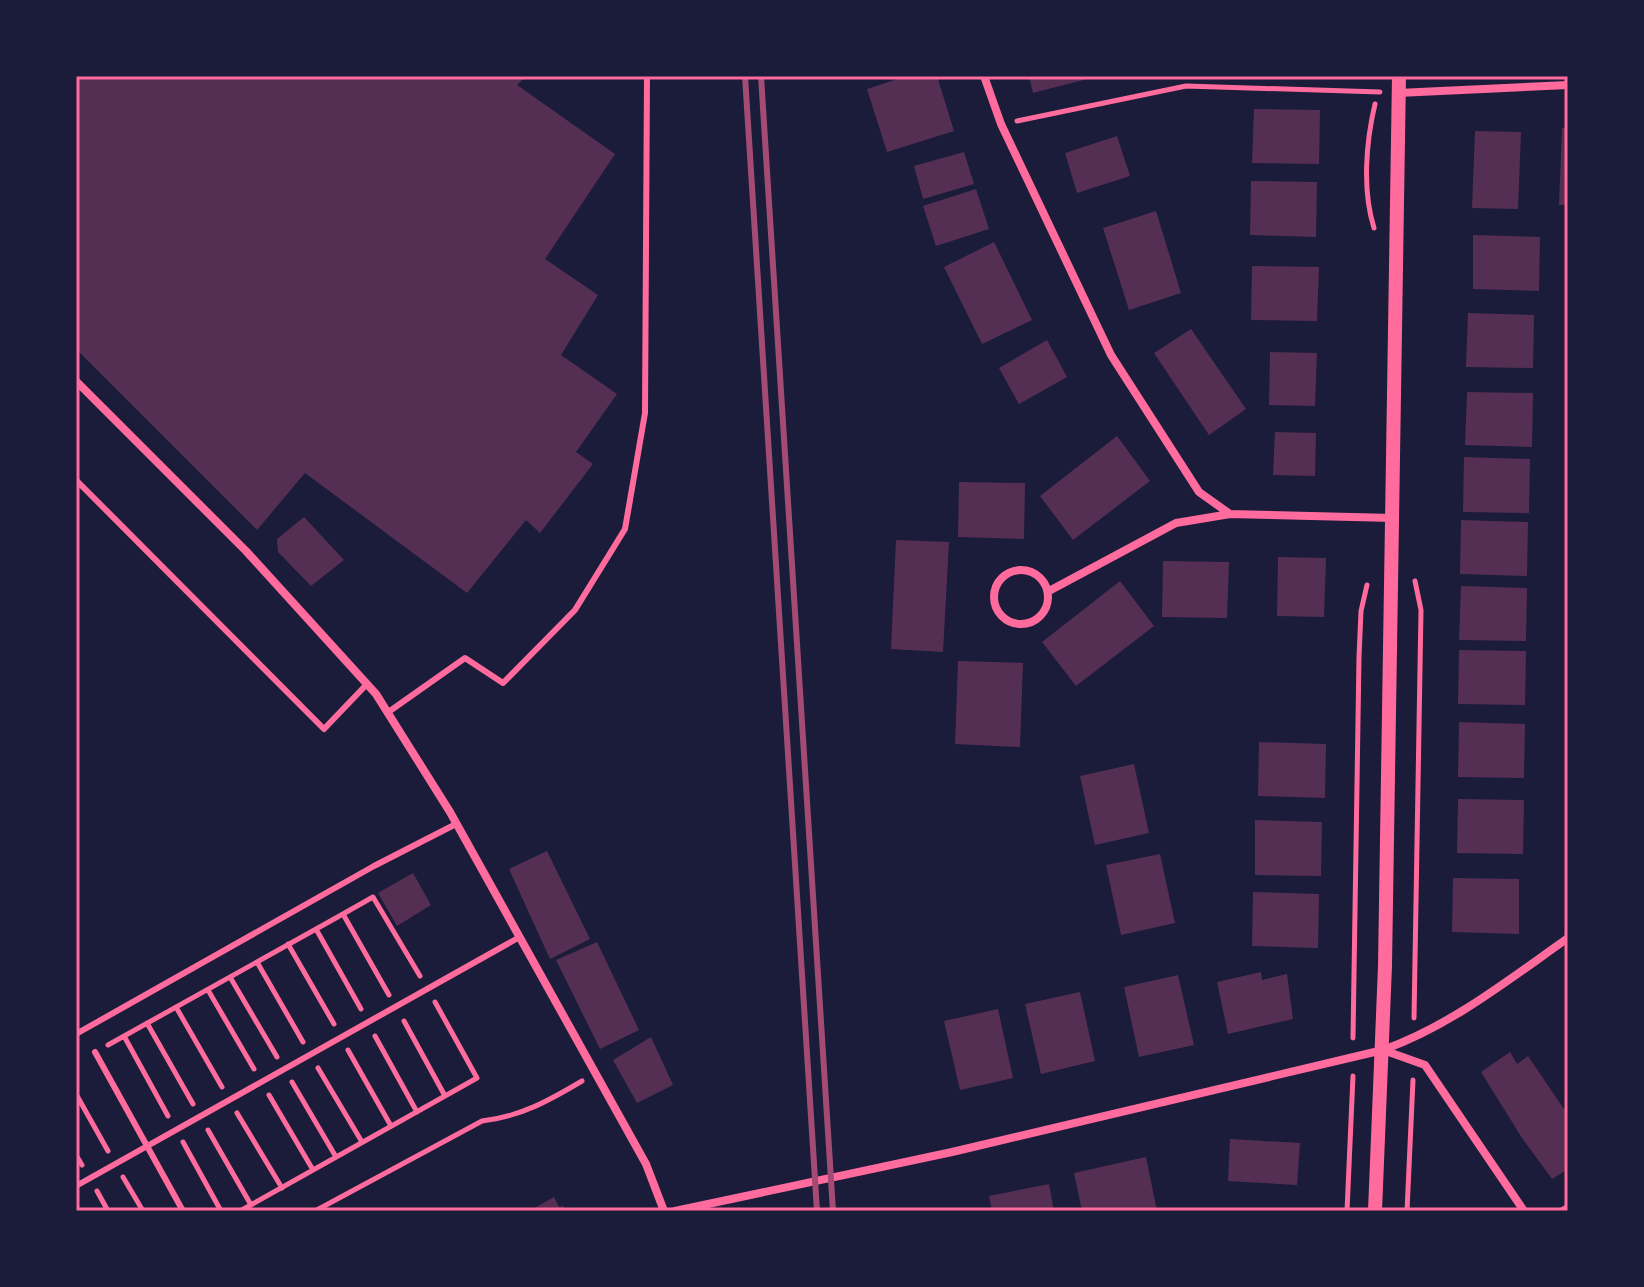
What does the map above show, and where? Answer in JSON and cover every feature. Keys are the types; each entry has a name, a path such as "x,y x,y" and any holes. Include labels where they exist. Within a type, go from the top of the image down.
{"street":[{"path":"984,76 1001,124 1111,355 1199,492 1230,514"},
{"path":"1375,1211 1383,1050 1399,76"},
{"path":"1398,93 1568,85"},
{"path":"76,381 246,551 367,684 456,824 646,1164 664,1211"},
{"path":"1049,591 1176,523 1230,514 1393,518"},
{"path":"1010,570 1037,573 1049,591 1045,612 1032,623 1007,622 993,606 995,584 1010,570"},
{"path":"675,1211 952,1152 1383,1050 1455,1018 1568,938"},
{"path":"1383,1050 1425,1065 1524,1211"}],"lane":[{"path":"387,713 465,658 503,683 575,610 625,529 645,413 647,76"},
{"path":"76,480 324,729 367,684"},
{"path":"76,1034 374,866 456,824"},
{"path":"76,1186 518,938"},
{"path":"95,1052 183,1211"}],"path":[{"path":"1375,237 1368,209 1367,182 1370,123 1380,77"},
{"path":"1001,124 1186,86 1398,93"},
{"path":"1347,1211 1353,1057 1360,627 1371,574"},
{"path":"1413,1039 1421,610 1414,578"},
{"path":"1407,1211 1414,1061"},
{"path":"315,1211 482,1121 506,1118 543,1104 595,1073"}],"building":[{"path":"76,76 526,76 517,85 615,154 545,259 598,295 561,355 617,394 576,452 593,464 540,533 526,520 467,593 305,473 257,530 76,349"},
{"path":"907,76 937,76 954,131 887,152 867,89"},
{"path":"1029,76 1086,76 1087,79 1033,93"},
{"path":"1254,109 1320,110 1319,164 1252,163"},
{"path":"1562,128 1568,128 1568,205 1559,205"},
{"path":"1475,131 1521,132 1518,209 1472,208"},
{"path":"1117,136 1130,176 1077,193 1065,153"},
{"path":"964,152 974,184 923,199 914,166"},
{"path":"1251,181 1317,182 1316,237 1250,235"},
{"path":"976,189 989,229 936,246 923,206"},
{"path":"1156,211 1181,293 1129,310 1103,228"},
{"path":"1473,235 1540,237 1539,291 1473,289"},
{"path":"994,242 1032,320 982,344 944,267"},
{"path":"1252,266 1319,267 1317,321 1251,320"},
{"path":"1468,313 1534,315 1533,368 1466,367"},
{"path":"1191,329 1246,409 1209,435 1154,353"},
{"path":"1047,340 1067,377 1019,404 999,368"},
{"path":"1270,352 1317,353 1315,406 1269,405"},
{"path":"1467,392 1533,393 1532,447 1465,445"},
{"path":"1275,432 1316,433 1315,476 1273,475"},
{"path":"1117,436 1150,481 1073,540 1040,496"},
{"path":"1464,457 1530,459 1529,513 1463,512"},
{"path":"959,482 1025,483 1024,539 958,537"},
{"path":"304,517 344,560 311,586 278,552 277,539"},
{"path":"1461,520 1528,522 1527,576 1460,574"},
{"path":"896,540 949,542 943,652 891,649"},
{"path":"1278,557 1326,558 1324,617 1277,616"},
{"path":"1163,561 1229,562 1227,618 1162,617"},
{"path":"1120,581 1154,626 1076,686 1042,642"},
{"path":"1461,586 1527,588 1526,641 1459,640"},
{"path":"1459,650 1526,651 1525,705 1458,704"},
{"path":"958,661 1023,663 1020,747 955,744"},
{"path":"1459,722 1525,724 1524,778 1458,777"},
{"path":"1259,742 1326,744 1325,798 1258,796"},
{"path":"1134,764 1149,833 1095,845 1080,776"},
{"path":"1458,799 1524,800 1523,854 1457,853"},
{"path":"1255,820 1322,822 1321,876 1255,875"},
{"path":"547,851 590,939 550,959 509,869"},
{"path":"1160,854 1175,923 1121,935 1106,865"},
{"path":"413,873 431,905 397,926 378,893"},
{"path":"1453,878 1519,879 1519,934 1452,932"},
{"path":"1253,892 1319,894 1318,948 1252,946"},
{"path":"597,942 639,1030 600,1049 556,960"},
{"path":"1261,972 1262,980 1287,974 1293,1019 1228,1034 1217,982"},
{"path":"1178,975 1194,1045 1139,1057 1124,987"},
{"path":"1080,992 1095,1061 1041,1074 1025,1004"},
{"path":"998,1009 1013,1078 960,1090 944,1021"},
{"path":"651,1037 673,1085 637,1103 613,1060"},
{"path":"1510,1052 1517,1064 1528,1056 1564,1109 1568,1110 1568,1169 1552,1179 1481,1072"},
{"path":"1230,1139 1300,1143 1297,1185 1228,1181"},
{"path":"1146,1157 1157,1211 1082,1211 1074,1173"},
{"path":"1049,1184 1054,1211 992,1211 989,1196"},
{"path":"554,1197 565,1211 529,1211"}],"railway":[{"path":"745,76 817,1211"},
{"path":"761,76 833,1211"}]}
